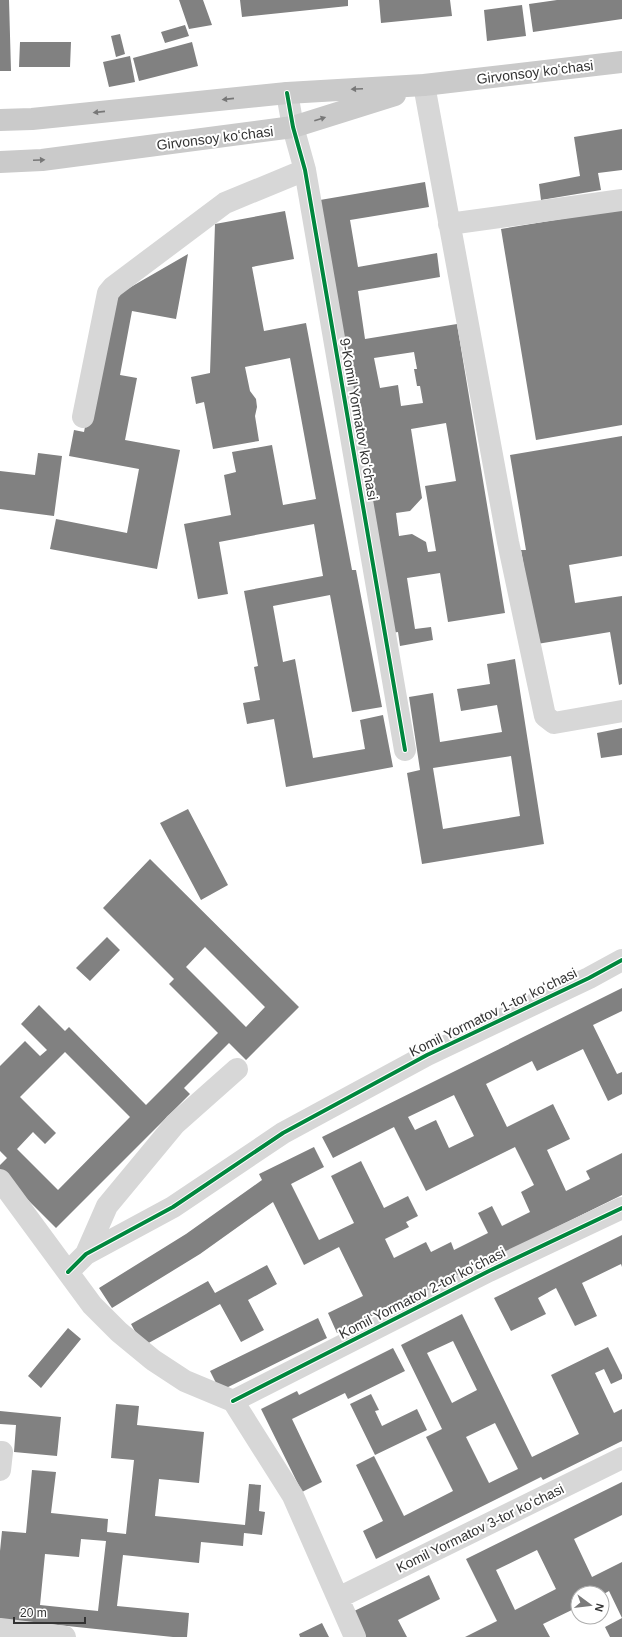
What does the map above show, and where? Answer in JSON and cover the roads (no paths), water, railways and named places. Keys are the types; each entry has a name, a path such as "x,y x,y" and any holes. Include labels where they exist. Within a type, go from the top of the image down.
{"main road":[{"name":"Girvonsoy koʻchasi","path":"0,120 32,119 287,93 424,86 622,62"},
{"name":"Girvonsoy koʻchasi","path":"0,162 42,160 293,128 424,86"}],"street":[{"path":"424,86 508,542 545,716 554,723 622,712"},
{"name":"9-Komil Yormatov koʻchasi","path":"287,93 293,128 305,170 405,750"},
{"path":"82,417 108,293 113,287 225,203 305,170"},
{"path":"449,224 622,200"},
{"name":"Komil Yormatov 1-tor koʻchasi","path":"68,1272 86,1254 173,1207 283,1133 427,1055 589,978 622,960"},
{"path":"86,1254 107,1206 175,1124 237,1069"},
{"path":"0,1180 92,1305 119,1332 153,1360 185,1381 232,1401 292,1496 355,1637"},
{"name":"Komil Yormatov 2-tor koʻchasi","path":"232,1401 489,1271 622,1208"},
{"path":"0,1452 2,1452 0,1470"},
{"name":"Komil Yormatov 3-tor koʻchasi","path":"338,1598 622,1458"},
{"path":"0,1629 65,1637"}]}
